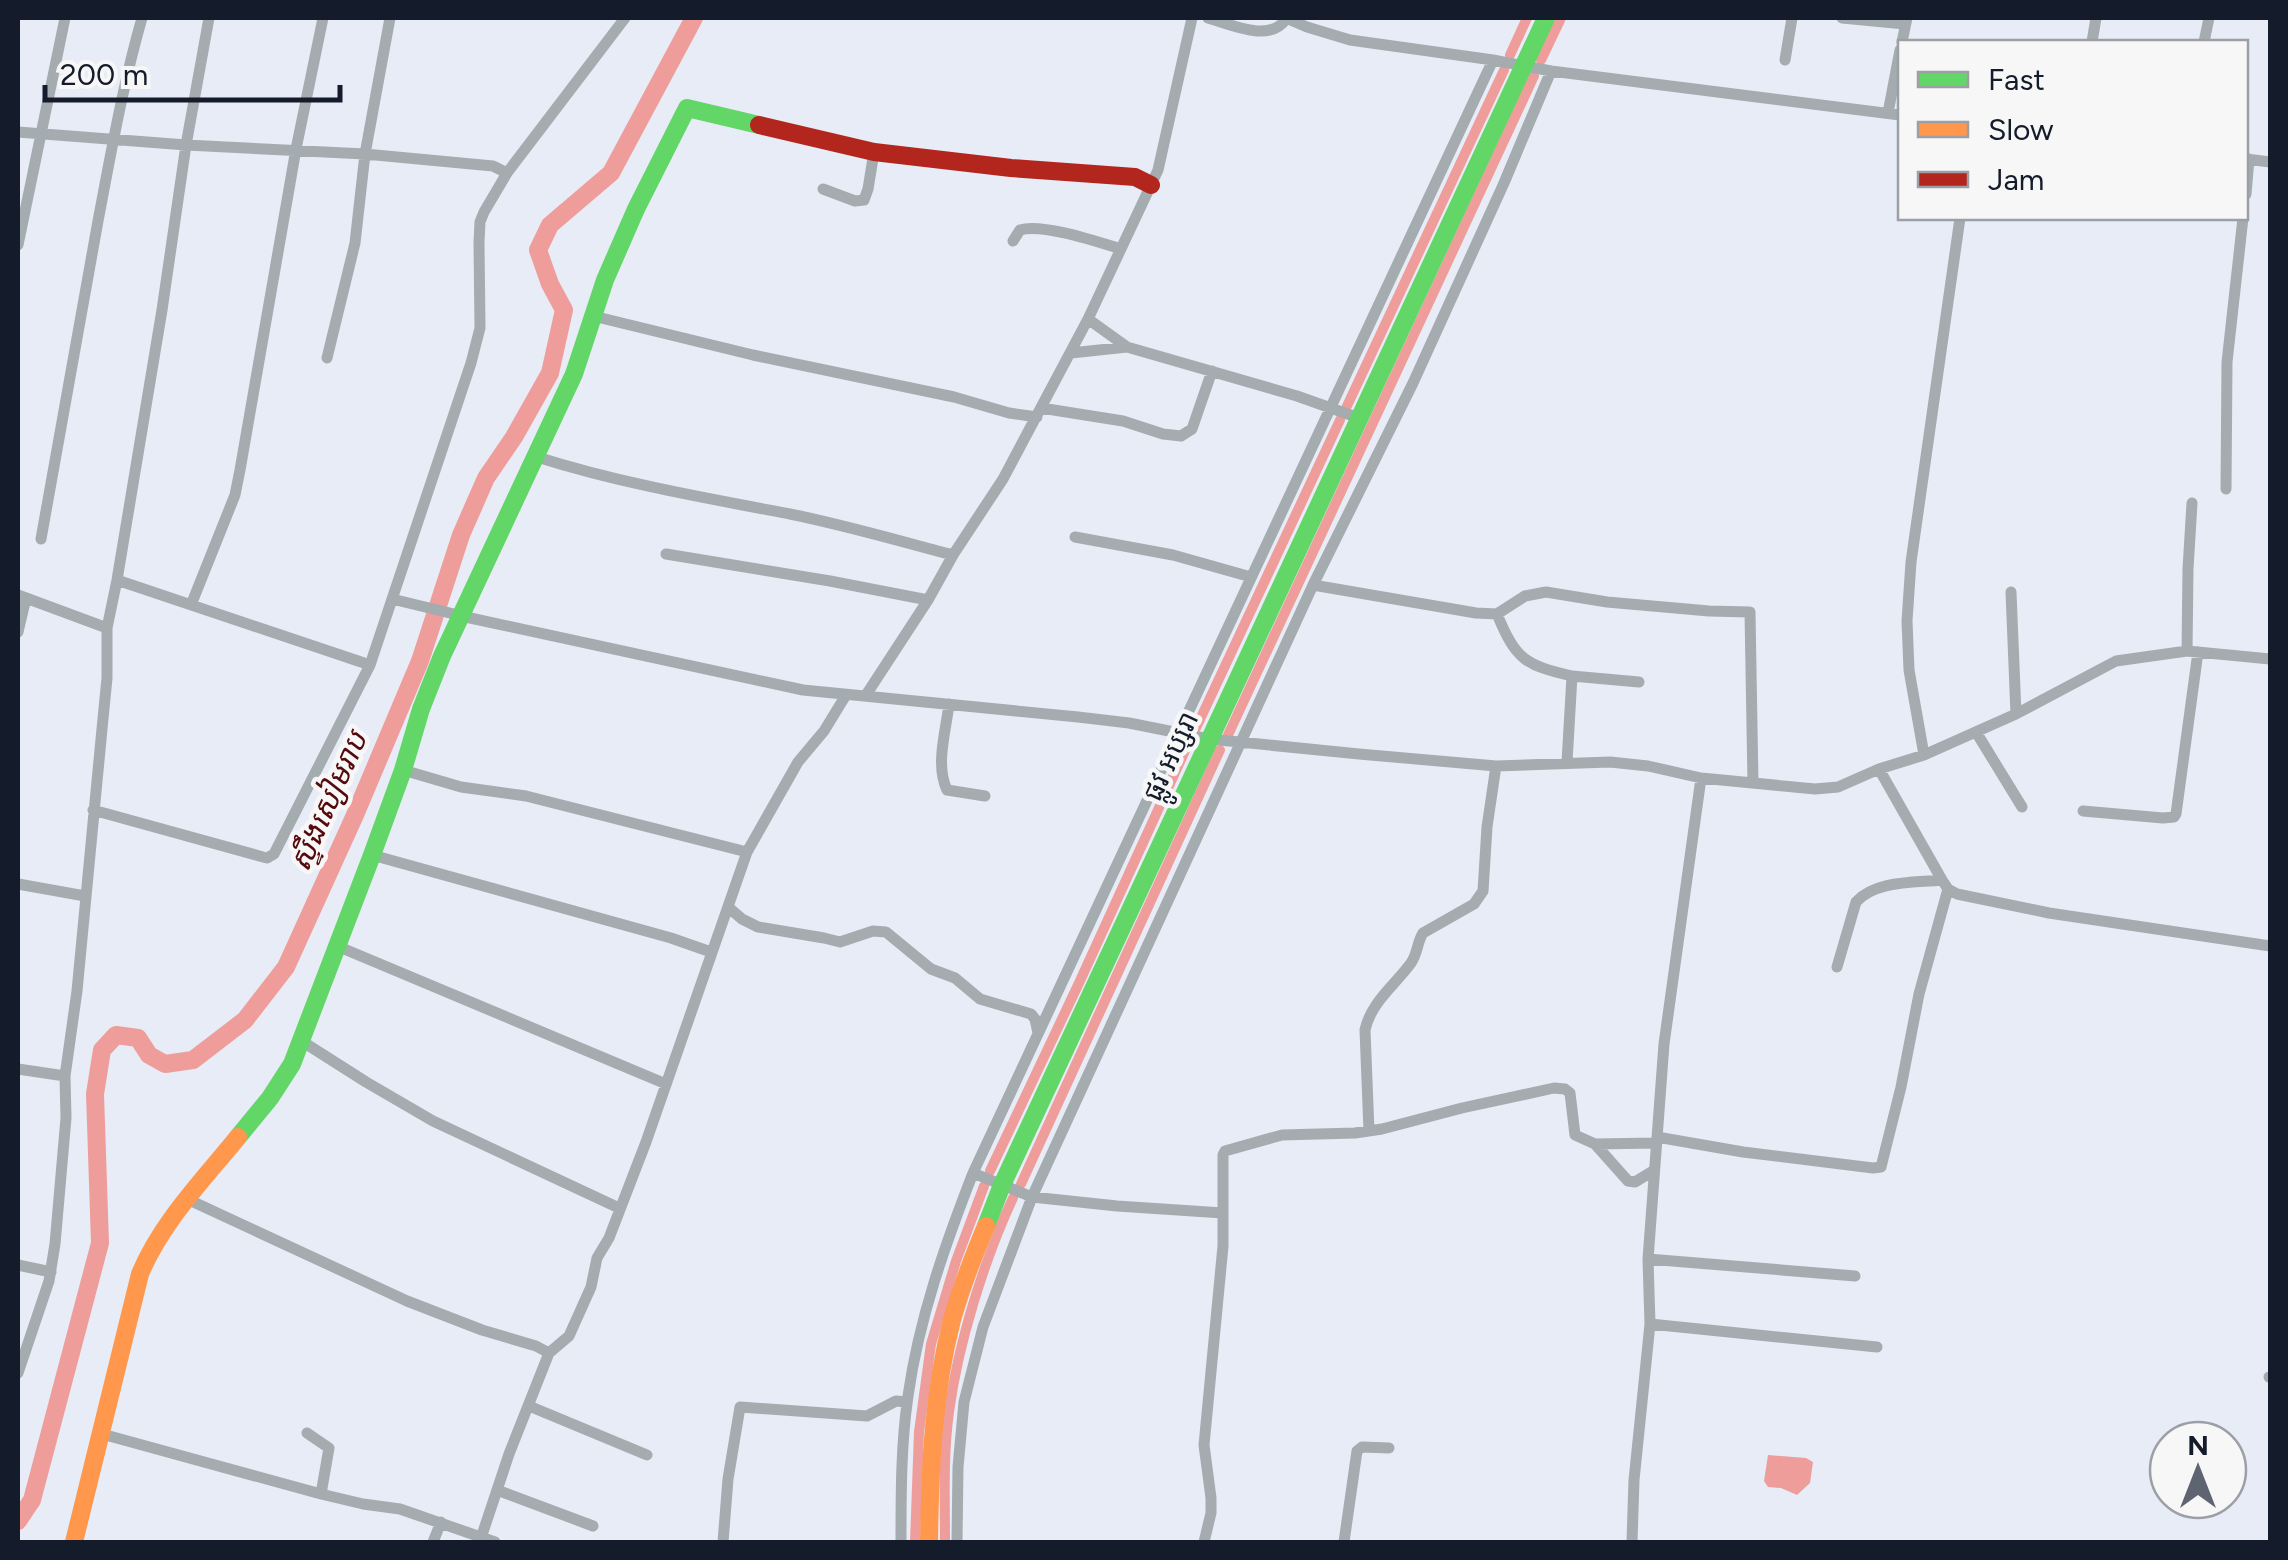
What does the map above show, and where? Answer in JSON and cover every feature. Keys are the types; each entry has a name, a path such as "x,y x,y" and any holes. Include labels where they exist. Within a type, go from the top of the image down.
{"street":[{"path":"18,245 65,18"},
{"path":"41,539 66,384 129,64 142,18"},
{"path":"18,1374 50,1272 62,1176 65,1076 78,991 107,628 209,18"},
{"path":"190,605 235,495 323,18"},
{"path":"326,358 355,243 365,154 390,18"},
{"path":"93,810 271,856 370,665 398,601 478,340 480,222 507,173 625,18"},
{"path":"866,695 1003,479 1122,249 1158,170 1192,18"},
{"path":"1208,18 1265,32 1279,28 1286,18 1350,40 1551,71 1894,114 1898,75"},
{"name":"ផ្លូវ អប្សរា","path":"929,1542 936,1398 952,1321 1002,1184 1546,18"},
{"path":"1785,60 1792,18"},
{"path":"1842,18 1906,21"},
{"path":"901,1542 901,1464 925,1314 973,1173 1493,60"},
{"path":"958,1542 958,1467 964,1402 984,1327 1032,1197 1313,585 1413,383 1551,71"},
{"path":"74,1542 140,1274 148,1255 187,1198 285,1078 372,855 421,709 458,615 537,457 574,374 605,280 687,108 874,152 1135,177 1151,185"},
{"path":"18,132 365,154 493,166 507,173"},
{"path":"823,189 864,200 874,152"},
{"path":"2248,159 2270,162"},
{"path":"1924,755 1909,670 1907,620 1911,562 1960,220"},
{"path":"2226,489 2227,362 2243,220"},
{"path":"1013,242 1020,230 1030,227 1122,249"},
{"path":"593,316 1009,412 1124,421 1181,436 1192,429 1212,371"},
{"path":"1088,319 1127,347 1359,418"},
{"path":"1071,353 1127,347"},
{"path":"537,457 580,471 794,515 953,555"},
{"path":"2083,811 2170,818 2176,814 2192,652 2188,569 2192,503"},
{"path":"1076,537 1173,555 1251,577"},
{"path":"666,554 928,600"},
{"path":"117,580 370,665"},
{"path":"1313,585 1476,613 1496,614 1532,594 1546,592 1607,602 1750,612 1754,783"},
{"path":"2011,592 2016,714"},
{"path":"18,632 22,596 107,628"},
{"path":"398,601 803,690 1078,716 1209,739 1496,766 1567,762 1648,766 1700,778 1790,788 1838,787 1924,755 2016,714 2116,661 2192,652 2270,659"},
{"path":"1496,614 1523,659 1542,669 1639,682"},
{"path":"1567,762 1572,676"},
{"path":"482,1538 509,1454 549,1353 576,1324 591,1286 597,1258 646,1142 747,852 780,790 824,732 846,695"},
{"path":"950,704 941,771 947,790 985,796"},
{"path":"1976,732 2022,807"},
{"path":"1369,1131 1367,1022 1375,1006 1412,961 1422,933 1474,904 1484,891 1487,828 1496,766"},
{"path":"1880,769 1945,884 1967,897 2270,946"},
{"path":"403,770 461,787 526,796 747,852"},
{"path":"1632,1542 1634,1480 1650,1324 1648,1259 1666,1025 1700,778"},
{"path":"372,855 711,952"},
{"path":"18,884 85,896"},
{"path":"1838,967 1856,902 1863,894 1877,888 1945,884"},
{"path":"1204,1542 1211,1498 1204,1445 1223,1246 1225,1151 1273,1136 1369,1131 1560,1088 1568,1090 1572,1097 1574,1136 1594,1144 1657,1140 1881,1167 1945,884"},
{"path":"728,907 758,927 840,942 872,931 886,932 931,969 958,980 980,999 1031,1014 1038,1034"},
{"path":"337,946 666,1084"},
{"path":"300,1040 433,1120 619,1208"},
{"path":"18,1070 65,1076"},
{"path":"1594,1144 1628,1181 1636,1182 1653,1172"},
{"path":"973,1173 1032,1197 1223,1212"},
{"path":"187,1198 408,1301 549,1353"},
{"path":"1648,1259 1855,1276"},
{"path":"18,1265 50,1272"},
{"path":"1650,1324 1877,1347"},
{"path":"723,1542 740,1407 868,1416 896,1402 908,1402"},
{"path":"529,1406 647,1455"},
{"path":"307,1433 329,1448 322,1494"},
{"path":"102,1434 322,1494 400,1509 495,1542"},
{"path":"1344,1542 1356,1451 1389,1448"},
{"path":"498,1490 593,1526"},
{"path":"433,1542 440,1522"}],"shaded area":[{"path":"1768,1455 1813,1462 1810,1483 1797,1495 1768,1487 1764,1481"}],"waterway":[{"name":"ស្ទឹងសៀមរាប","path":"18,1521 32,1500 100,1243 95,1094 102,1050 116,1035 138,1038 149,1055 165,1064 193,1060 245,1020 286,967 420,661 461,535 486,478 550,373 564,310 538,250 550,225 611,173 694,18"},
{"path":"1510,55 1527,18"},
{"path":"1541,60 1561,18"},
{"path":"1347,406 1504,70"},
{"path":"1228,735 1534,76"},
{"path":"1196,728 1340,420"},
{"path":"990,1171 1189,742"},
{"path":"1021,1184 1220,750"},
{"path":"915,1542 919,1432 931,1344 984,1186"},
{"path":"945,1542 946,1444 953,1386 974,1303 1013,1198"}],"traffic: fast":[{"path":"986,1226 1546,18"},
{"path":"238,1137 292,1064 442,656 574,374 605,280 687,108 759,125"}],"traffic: slow":[{"path":"74,1542 140,1274 171,1220 238,1137"},
{"path":"929,1542 932,1458 946,1347 967,1273 986,1226"}],"traffic: jam":[{"path":"759,125 874,152 1135,177 1151,185"}]}
